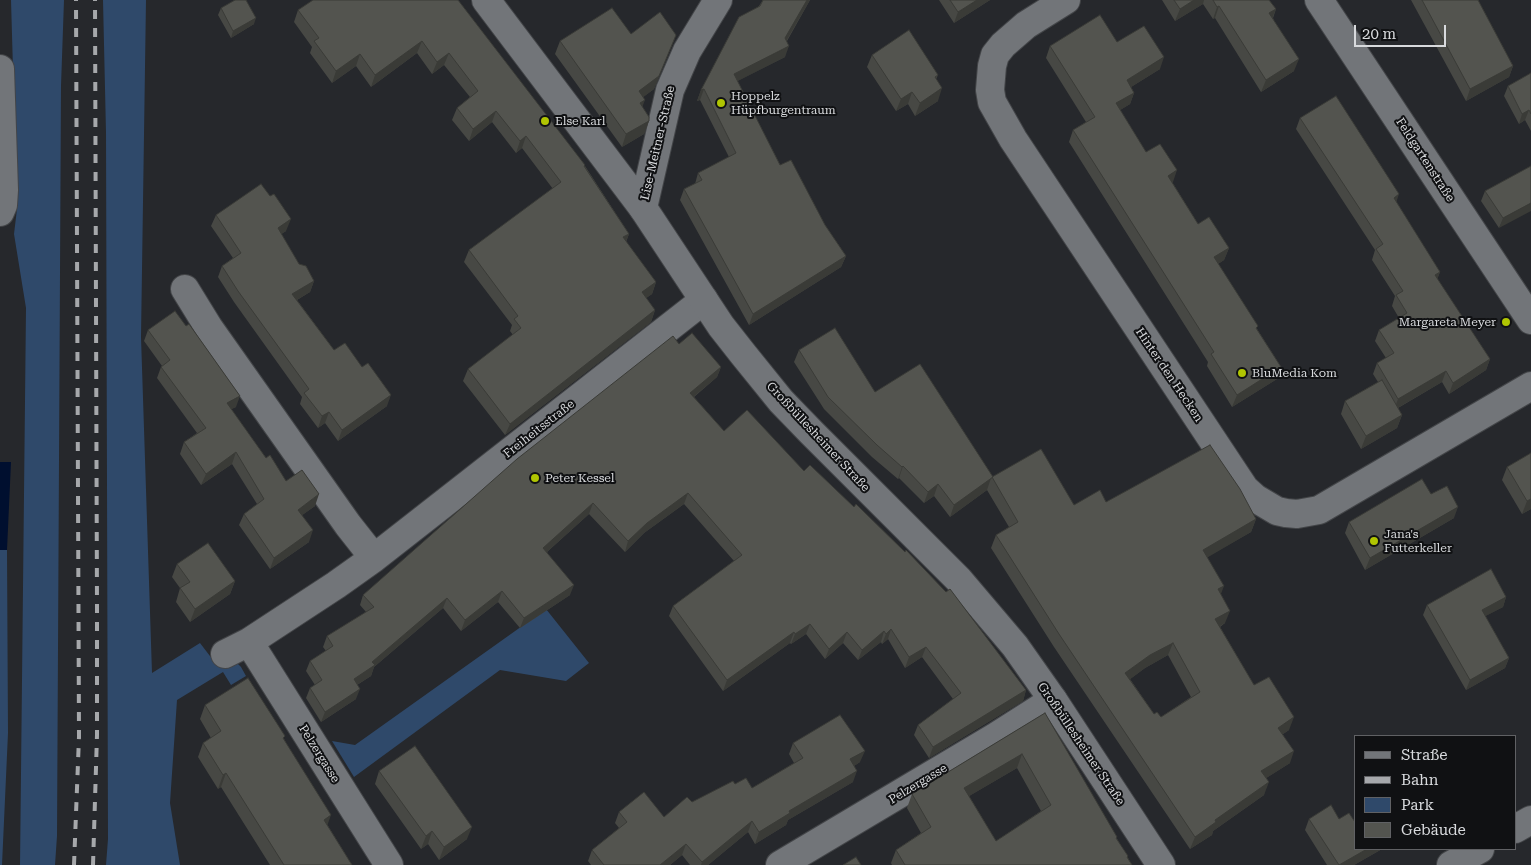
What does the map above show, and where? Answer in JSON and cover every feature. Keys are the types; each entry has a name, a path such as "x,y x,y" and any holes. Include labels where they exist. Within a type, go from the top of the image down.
{"street":[{"name":"Großbüllesheimer Straße","path":"486,0 643,208 721,326 781,401 860,483 959,580 1015,646 1053,700 1161,865"},
{"name":"Lise-Meitner-Straße","path":"643,208 670,90 687,51 718,0"},
{"name":"Hinter den Hecken","path":"1066,0 1026,25 1003,45 996,55 992,66 990,90 992,102 1013,139 1228,464 1245,488 1255,498 1271,508 1286,513 1308,513 1319,510 1531,386"},
{"name":"Feldgartenstraße","path":"1319,0 1531,320"},
{"path":"0,69 4,190 3,205 0,212"},
{"path":"186,289 209,328 348,525 374,558"},
{"name":"Freiheitsstraße","path":"225,654 248,642 374,558 704,300"},
{"name":"Pelzergasse","path":"248,642 389,865"},
{"name":"Pelzergasse","path":"780,865 996,737 1053,700"},
{"path":"1516,828 1531,820"},
{"path":"1451,865 1478,850"}],"green space":[{"path":"11,0 64,0 61,86 57,836 55,865 20,865 26,308 14,234 17,209"},
{"path":"103,0 146,0 141,337 152,673 200,643 213,660 237,663 246,676 231,685 223,672 177,700 170,803 180,865 106,865 108,839 106,133"},
{"path":"0,550 7,550 8,733 2,865 0,865"},
{"path":"546,609 589,663 566,681 500,670 354,777 332,741 355,745"}],"shaded area":[{"path":"0,462 11,462 7,550 0,550"}],"building":[{"path":"235,0 246,0 256,18 233,31 221,8"},
{"path":"313,0 458,0 585,165 629,234 623,237 656,282 642,292 655,310 510,424 468,369 521,328 514,319 518,316 469,250 561,182 526,136 520,141 496,111 473,129 457,108 478,91 449,53 437,62 422,41 375,75 360,54 336,71 314,41 319,38 298,10"},
{"path":"763,0 807,0 785,38 789,46 734,74 780,165 791,160 825,225 846,256 753,314 684,189 702,180 698,173 736,153 704,89 701,90 739,17 760,6"},
{"path":"950,0 977,0 958,12"},
{"path":"1174,0 1194,0 1180,9"},
{"path":"1213,0 1269,0 1276,9 1269,13 1299,59 1266,80 1219,6 1217,7"},
{"path":"1422,0 1478,0 1513,66 1470,89"},
{"path":"612,8 631,34 660,12 676,35 659,76 639,91 645,100 640,103 649,117 649,121 626,134 560,41"},
{"path":"1100,15 1117,42 1144,26 1164,57 1127,80 1134,93 1116,103 1146,152 1160,144 1177,170 1168,176 1198,224 1209,217 1229,248 1214,257 1258,326 1256,328 1281,367 1237,395 1211,354 1214,352 1073,130 1095,117 1050,46"},
{"path":"909,30 938,75 935,77 942,88 920,103 912,92 901,99 872,55"},
{"path":"1531,73 1531,114 1529,110 1522,114 1508,86"},
{"path":"1336,96 1399,194 1394,198 1440,272 1435,275 1490,359 1453,383 1446,371 1398,399 1377,363 1394,353 1379,330 1407,313 1396,295 1403,291 1376,249 1383,244 1300,118"},
{"path":"1531,166 1531,203 1503,218 1485,191"},
{"path":"261,184 270,196 274,194 291,219 278,228 299,264 306,266 314,281 292,294 334,350 345,343 362,367 368,363 391,395 342,430 329,412 322,416 304,393 309,389 222,266 241,253 216,215"},
{"path":"175,311 186,326 189,324 240,396 227,403 266,458 270,455 286,481 302,470 319,494 298,510 313,530 274,558 244,514 264,499 236,452 206,474 184,442 206,428 161,367 170,360 148,330"},
{"path":"835,328 875,392 920,364 993,477 954,505 938,484 928,492 903,466 877,445 828,397 799,350"},
{"path":"692,333 721,367 690,393 724,431 747,410 804,471 810,465 854,507 856,504 905,552 906,550 946,592 950,589 1026,690 933,747 918,725 961,693 926,647 909,657 891,629 886,634 884,631 862,650 847,632 829,649 810,624 795,634 794,632 727,680 673,606 742,555 688,493 647,523 628,541 593,503 543,548 574,585 524,618 502,591 465,620 447,598 372,662 375,665 354,679 360,689 325,712 310,688 322,680 310,661 333,646 327,636 374,607 363,595 517,459 673,336 679,344"},
{"path":"1382,380 1402,415 1366,436 1345,401"},
{"path":"1210,445 1240,489 1256,519 1203,550 1224,586 1218,589 1230,611 1215,619 1254,685 1269,677 1294,717 1278,728 1294,751 1261,771 1269,782 1215,820 1216,822 1195,837 1059,634 996,535 1018,522 992,477 1041,449 1074,505 1100,490 1106,502","holes":["1173,643 1200,692 1161,717 1157,712 1154,714 1125,673 1150,655"]},
{"path":"1531,453 1531,499 1527,501 1507,467"},
{"path":"1422,479 1431,494 1447,486 1458,507 1370,558 1349,522"},
{"path":"208,543 235,581 195,609 180,588 190,582 177,564"},
{"path":"1491,569 1506,597 1482,610 1509,658 1470,680 1427,605"},
{"path":"248,678 285,736 283,738 331,815 324,820 352,865 284,865 226,773 223,775 203,743 221,731 205,705"},
{"path":"1045,713 1132,865 905,865 896,850 931,827 912,794","holes":["1022,754 1051,805 996,841 964,788"]},
{"path":"840,715 865,751 850,759 857,771 789,811 790,813 759,832 752,821 702,862 686,844 660,865 604,865 592,850 627,822 619,812 644,792 664,817 687,797 692,802 733,781 735,784 746,778 752,788 803,758 793,743"},
{"path":"415,746 472,827 444,847 432,831 426,836 379,771"},
{"path":"1331,805 1339,819 1349,813 1354,820 1354,850 1365,850 1339,865 1309,819"},
{"path":"856,857 861,865 843,865"}],"railway":[{"path":"74,865 79,737 76,0"},
{"path":"93,865 97,735 95,0"}],"place":[{"name":"Hoppelz Hüpfburgentraum","path":"721,103"},
{"name":"Else Karl","path":"545,121"},
{"name":"Margareta Meyer","path":"1506,322"},
{"name":"BluMedia Kom","path":"1242,373"},
{"name":"Peter Kessel","path":"535,478"},
{"name":"Jana's Futterkeller","path":"1374,541"}]}
